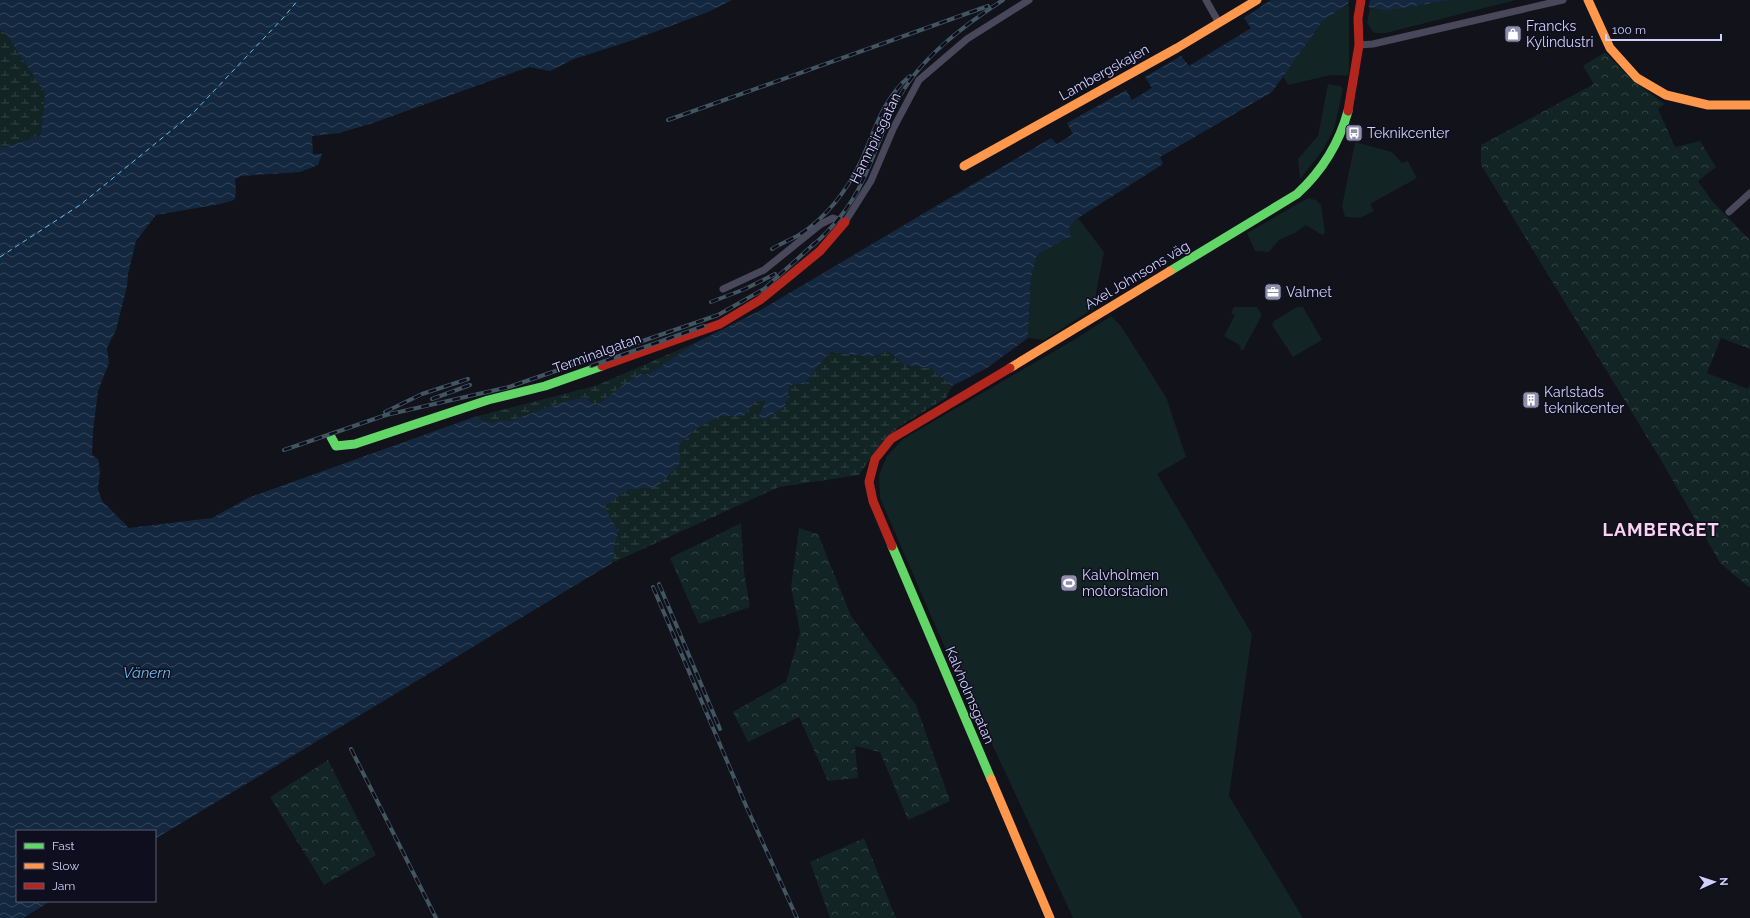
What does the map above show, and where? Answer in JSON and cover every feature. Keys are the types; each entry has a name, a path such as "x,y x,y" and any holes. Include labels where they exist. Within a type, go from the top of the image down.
{"street":[{"name":"Hamnpirsgatan","path":"845,222 871,181 894,127 919,80 967,39 1029,0"},
{"path":"1206,0 1219,23"},
{"name":"Lambergskajen","path":"964,166 1219,23 1257,0"},
{"name":"Axel Johnsons väg","path":"869,482 875,459 891,439 1297,194 1312,181 1325,163 1339,139 1348,112 1359,45 1358,18 1361,0"},
{"path":"1359,45 1390,40 1563,0"},
{"path":"1588,0 1610,48 1637,78 1666,95 1708,105 1750,105"},
{"path":"1729,212 1750,193"},
{"path":"723,289 764,270 821,224 833,218 845,222"},
{"name":"Terminalgatan","path":"331,437 336,446 355,444 488,400 545,386 720,324 760,300 786,279 820,251 845,222"},
{"name":"Kalvholmsgatan","path":"869,482 873,501 1050,918"}],"green space":[{"path":"1452,0 1516,0 1386,33 1374,33 1367,23 1370,8 1385,11"},
{"path":"1349,3 1348,76 1331,75 1288,85 1283,76 1322,22"},
{"path":"0,30 6,34 45,93 41,135 5,147 0,146"},
{"path":"1605,52 1632,80 1665,104 1658,109 1675,147 1700,141 1716,167 1698,181 1713,202 1750,240 1750,349 1721,338 1707,373 1748,389 1750,384 1750,588 1720,563 1661,460 1481,165 1481,145 1594,84 1583,66"},
{"path":"1328,84 1340,86 1343,89 1334,129 1323,150 1300,179 1298,159 1318,136"},
{"path":"1355,142 1392,152 1402,163 1408,161 1417,178 1370,204 1374,211 1360,218 1345,217 1342,206"},
{"path":"1308,198 1316,200 1321,205 1325,233 1322,235 1306,225 1295,233 1279,240 1269,252 1255,251 1247,233"},
{"path":"1078,218 1104,252 1093,309 1044,340 1028,338 1031,278 1037,255 1071,236 1069,227"},
{"path":"1234,307 1257,307 1262,315 1243,350 1240,349 1241,346 1224,336 1235,315 1231,313"},
{"path":"1297,307 1303,307 1322,340 1293,357 1272,325 1274,321"},
{"name":"Kalvholmen motorstadion","path":"1111,316 1121,326 1166,397 1186,457 1157,474 1252,634 1229,796 1303,918 1073,918 978,714 971,708 880,498 879,475 887,456 903,439 1077,338"},
{"path":"697,342 649,374 638,374 595,406 586,397 562,402 510,421 500,420 492,423 474,417 595,386"},
{"path":"888,351 905,365 930,368 952,386 946,398 900,426 879,446 859,475 779,487 612,563 618,531 603,506 629,489 657,486 679,445 696,428 721,416 743,416 755,401 765,400 758,418 790,385 804,384 830,352 871,357"},
{"path":"741,523 744,572 750,607 699,624 670,558"},
{"path":"799,528 818,534 851,616 916,705 950,801 908,820 880,752 855,746 858,778 828,781 799,717 748,742 733,712 786,682 800,632 791,587"},
{"path":"328,760 376,855 324,885 270,797"},
{"path":"864,838 896,918 830,918 810,862"}],"water":[{"name":"Vänern","path":"0,0 732,0 708,12 633,40 574,59 550,71 529,67 373,123 339,133 312,136 313,154 322,154 318,165 300,172 241,176 235,179 236,193 234,200 220,204 156,215 136,241 116,330 107,348 109,363 98,391 93,431 92,455 98,459 100,471 98,489 102,501 129,528 212,518 248,498 474,417 492,423 500,420 510,421 562,402 586,397 595,406 638,374 649,374 697,342 759,311 1051,138 1057,144 1073,134 1067,123 1126,90 1132,100 1152,88 1145,77 1181,56 1189,66 1251,28 1244,18 1271,0 1452,0 1385,11 1349,3 1322,22 1272,92 1160,157 1163,164 1078,218 1069,227 1071,236 1037,255 1031,278 1028,338 987,368 952,386 930,368 905,365 888,351 871,357 830,352 804,384 790,385 785,406 765,419 758,418 765,401 755,401 744,416 721,416 696,428 679,445 680,463 657,487 629,489 604,506 618,531 612,563 156,838 156,830 16,830 16,902 49,902 23,918 0,918 0,146 5,147 41,135 45,93 6,34 0,30"}],"pier":[{"path":"1349,0 1370,0 1368,9 1348,6"}],"ferry route":[{"path":"0,257 80,205 194,112 284,17 298,0"}],"railway":[{"path":"812,246 834,224 852,200 867,172 887,121 907,85 930,57 944,44 958,32 1003,0"},
{"path":"668,120 988,6"},
{"path":"772,249 809,228 836,202 862,159 881,114 893,94 910,76"},
{"path":"284,450 386,415 509,387 718,315 764,289 815,243"},
{"path":"711,302 745,289 775,274"},
{"path":"591,366 704,326"},
{"path":"385,412 422,394 468,379"},
{"path":"432,399 470,385"},
{"path":"659,584 720,729"},
{"path":"653,587 747,808 797,918"},
{"path":"351,749 436,918"}],"traffic: fast":[{"path":"1170,271 1297,194 1322,166 1340,135 1348,111"},
{"path":"331,437 336,446 355,444 488,400 545,386 602,366"},
{"path":"892,546 991,779"}],"traffic: slow":[{"path":"964,166 1177,48 1257,0"},
{"path":"1588,0 1610,48 1637,78 1666,95 1708,105 1750,105"},
{"path":"1010,368 1170,271"},
{"path":"991,779 1050,918"}],"traffic: jam":[{"path":"1348,111 1359,45 1358,18 1361,0"},
{"path":"602,366 720,324 760,300 786,279 820,251 845,222"},
{"path":"892,546 873,501 869,482 875,459 891,439 1010,368"}],"place":[{"name":"Francks Kylindustri","path":"1513,34"},
{"name":"Teknikcenter","path":"1354,133"},
{"name":"Valmet","path":"1273,292"},
{"name":"Karlstads teknikcenter","path":"1531,400"},
{"name":"Kalvholmen motorstadion","path":"1069,583"}],"district":[{"name":"LAMBERGET","path":"1661,529"}]}
